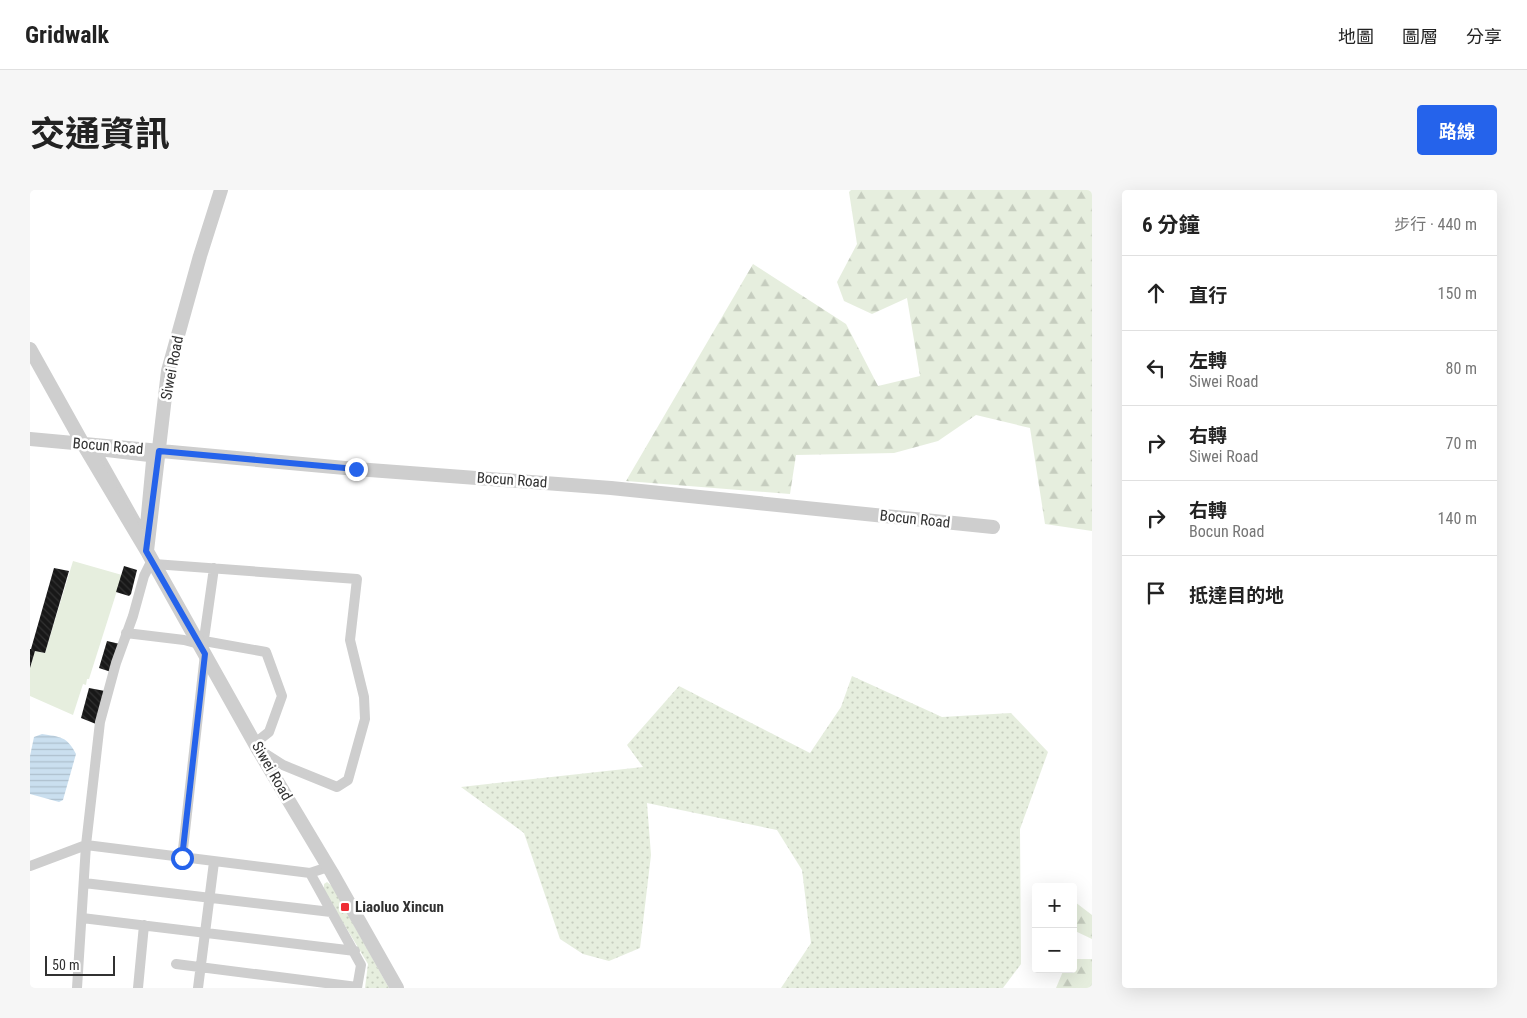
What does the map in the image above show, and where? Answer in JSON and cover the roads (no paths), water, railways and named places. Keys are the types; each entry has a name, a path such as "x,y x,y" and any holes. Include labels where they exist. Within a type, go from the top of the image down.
{"street":[{"name":"Siwei Road","path":"221,190 200,256 168,371 150,557 203,647 257,747 397,988"},
{"path":"30,349 83,444 150,557 100,722 86,845 77,988"},
{"name":"Bocun Road","path":"30,439 356,469 611,488 992,527"},
{"path":"98,452 100,452 149,458 149,484 144,525 141,526 138,523 98,452"},
{"path":"126,633 184,640 203,647 266,652 282,696 269,732 257,747 283,765 337,787 348,780 366,719 364,697 350,640 357,579 214,568 150,557"},
{"path":"182,858 203,647 214,568"},
{"path":"30,866 86,845 310,873 328,867"},
{"path":"198,988 214,862"},
{"path":"176,964 357,988 361,965 355,951 310,873"},
{"path":"84,882 331,912"},
{"path":"82,918 355,951"},
{"path":"138,988 144,925"}],"water":[{"path":"42,734 62,738 73,748 76,754 63,800 59,802 30,794 30,756 34,737"}],"place":[{"name":"Liaoluo Xincun","path":"345,907"}]}
